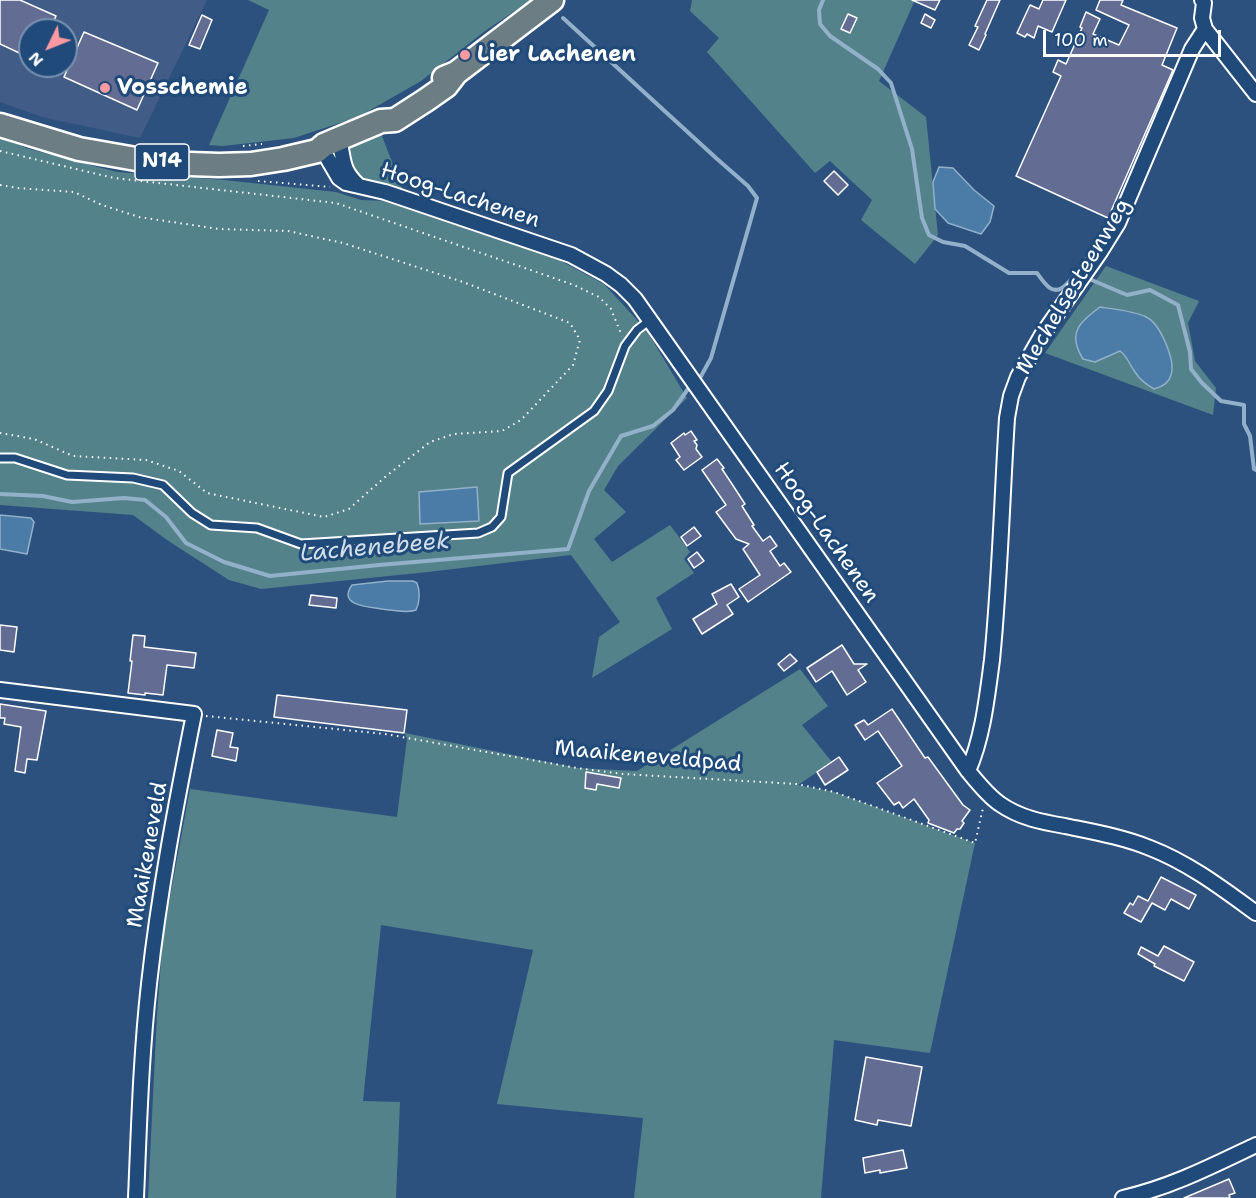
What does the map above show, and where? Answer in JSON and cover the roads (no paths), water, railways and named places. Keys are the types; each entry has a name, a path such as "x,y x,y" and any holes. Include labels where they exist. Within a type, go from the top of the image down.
{"main road":[{"name":"N14","path":"0,125 79,149 153,162 240,164 283,159 317,151 331,142 381,121 388,111 443,78 456,73 552,0"},
{"name":"N14","path":"0,112 57,131 165,151 241,153 314,140 331,142"}],"street":[{"path":"1202,0 1204,29 1256,94"},
{"name":"Mechelsesteenweg","path":"968,771 983,720 991,663 998,596 1006,418 1011,396 1018,377 1042,335 1118,223 1192,49 1204,29"},
{"name":"Hoog-Lachenen","path":"331,142 325,154 339,178 346,183 384,192 571,255 621,285 635,299 968,771 1000,804 1031,819 1119,837 1151,848 1220,886 1256,913"},
{"name":"Maaikeneveld","path":"0,690 195,714 161,892 149,985 136,1198"},
{"path":"1124,1198 1150,1192 1183,1179 1256,1145"}],"lane":[{"path":"0,458 15,458 67,475 133,478 163,485 192,513 211,525 257,528 301,544 478,533 492,527 501,518 508,473 594,411 608,391 625,346 637,330 650,321"}],"waterway":[{"path":"823,0 819,10 820,24 830,36 878,69 891,83 912,149 922,218 929,235 943,242 965,246 1009,273 1037,273 1054,290 1062,288 1078,273"},
{"name":"Lachenebeek","path":"563,18 748,186 757,198 711,358 700,378"},
{"path":"1087,278 1127,295 1150,290 1178,305 1190,352 1191,369 1221,401 1244,405 1244,424 1250,436 1256,470"},
{"name":"Lachenebeek","path":"0,494 43,496 72,502 124,498 145,500 166,517 186,543 224,562 270,576 568,549 589,491 621,436 653,426 673,410 688,389"}],"place":[{"name":"Lier Lachenen","path":"465,55"},
{"name":"Vosschemie","path":"105,88"}]}
